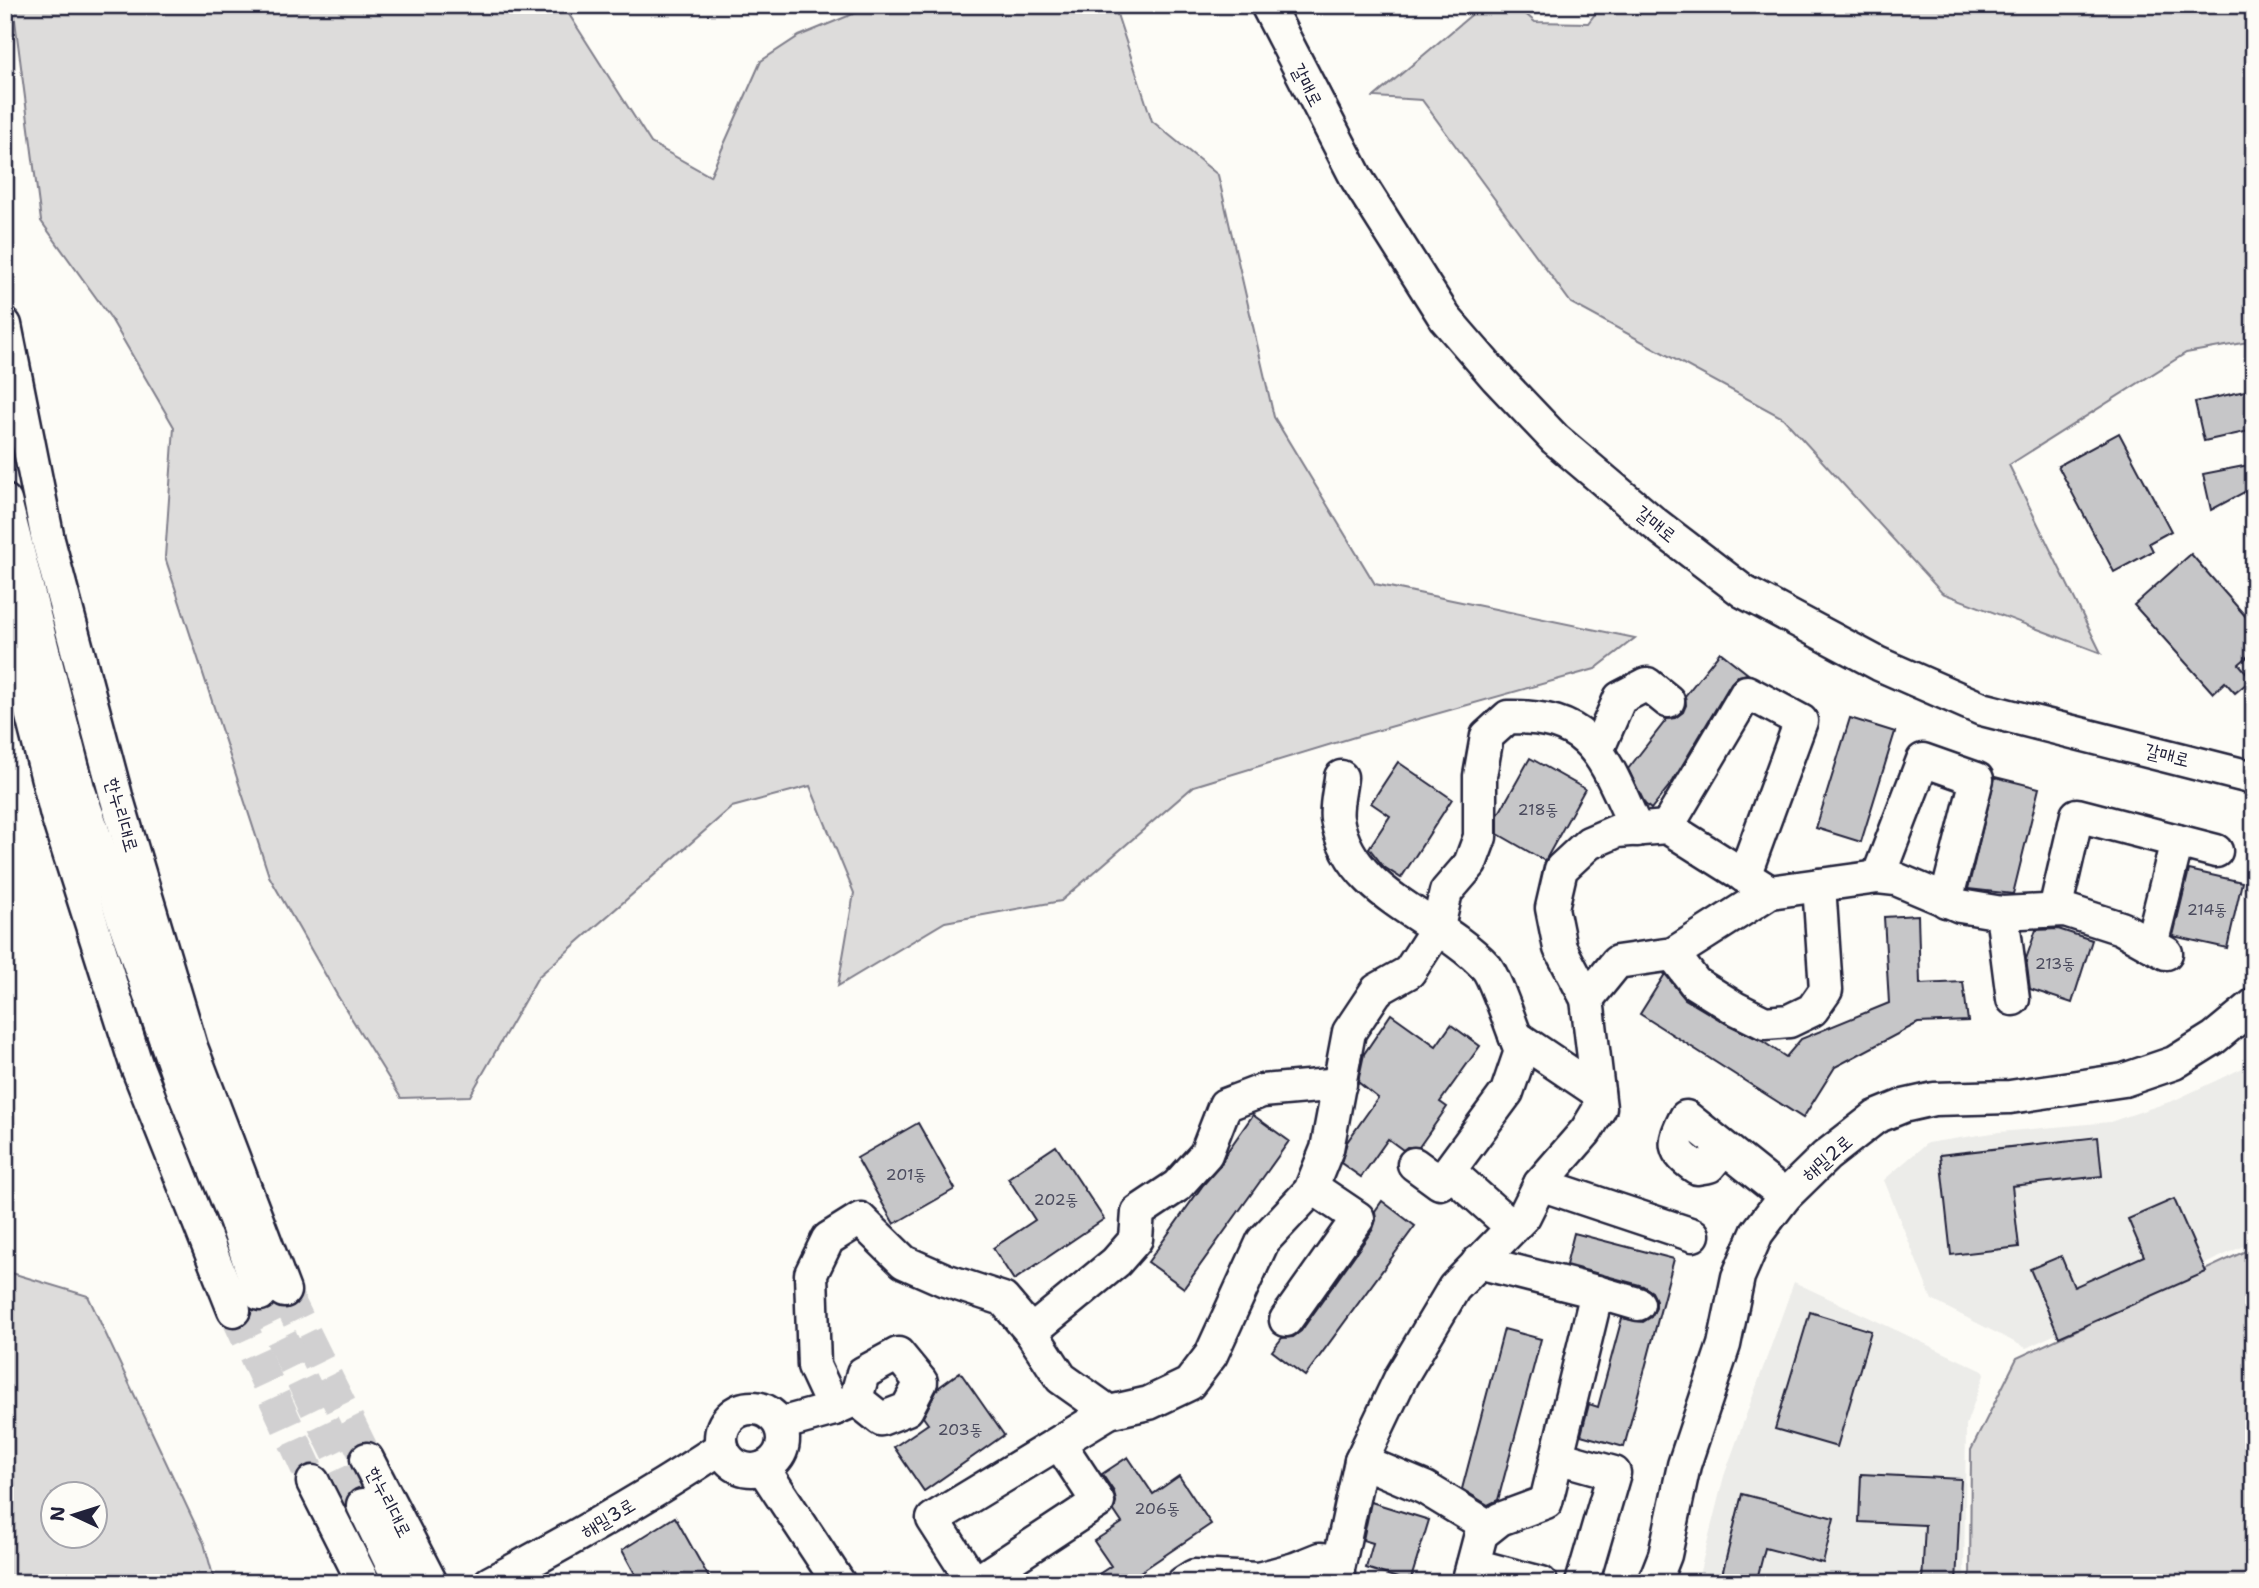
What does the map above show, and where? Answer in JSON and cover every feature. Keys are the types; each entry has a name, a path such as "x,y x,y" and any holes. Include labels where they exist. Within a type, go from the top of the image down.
{"street":[{"name":"갈매로","path":"1266,5 1357,179 1445,318 1555,439 1654,523 1744,592 1880,664 1982,709 2254,778"},
{"name":"한누리대로","path":"5,325 48,540 116,796 191,1046 260,1298"},
{"path":"5,501 78,788 183,1087 235,1219 260,1298"},
{"path":"5,609 57,815 136,1064 260,1298"},
{"path":"1597,751 1620,698 1647,684 1668,701"},
{"path":"1587,999 1617,962 1673,954 1757,884 1801,721 1747,692 1652,829"},
{"path":"1059,1443 1098,1503 974,1583 933,1519 1109,1412 1149,1403 1189,1384 1211,1355 1263,1241 1312,1187 1327,1149 1349,1031 1377,990 1409,972 1438,928 1446,892 1470,864 1480,837 1480,776 1487,736 1508,717 1537,716 1574,728 1601,755 1652,829 1757,884 1819,884 1878,877 1896,879 1960,906 2002,913 2065,910 2120,929 2158,949 2177,841"},
{"path":"1878,877 1923,760 1977,779 1946,901"},
{"path":"1341,777 1336,818 1348,853 1381,892 1438,928 1488,968 1521,1051 1507,1092 1440,1183 1414,1164"},
{"path":"2055,910 2077,815 2217,851"},
{"path":"1185,1582 1194,1576 1258,1579 1320,1559 1338,1572 1361,1461 1407,1366 1454,1287 1524,1216 1540,1184 1586,1131 1600,1108 1587,999 1560,948 1552,908 1561,869 1589,844 1617,831 1652,829"},
{"path":"1673,954 1695,983 1765,1023 1789,1021 1812,1010 1826,990 1819,884"},
{"path":"2002,913 2013,999"},
{"name":"해밀2로","path":"1654,1583 1665,1555 1687,1454 1724,1345 1738,1277 1757,1233 1785,1196 1826,1156 1875,1117 1903,1105 1934,1099 2010,1097 2124,1080 2174,1063 2214,1038 2254,1005"},
{"path":"1515,1036 1598,1092"},
{"path":"1031,1332 1116,1262 1136,1239 1138,1212 1177,1186 1206,1154 1225,1105 1262,1091 1340,1084"},
{"path":"1724,1148 1785,1196"},
{"path":"1449,1171 1512,1227"},
{"path":"1540,1184 1693,1235"},
{"path":"1286,1320 1358,1218 1312,1187"},
{"path":"845,1404 814,1366 811,1274 828,1240 860,1219 904,1262 945,1280 1003,1299 1031,1332 1061,1378 1109,1412"},
{"path":"1478,1262 1638,1304"},
{"path":"1541,1583 1470,1574 1481,1534 1500,1518 1546,1502 1597,1292"},
{"path":"780,1424 845,1404 914,1371"},
{"path":"756,1408 774,1416 780,1424 783,1434 779,1455 772,1463 763,1468 743,1469 726,1457 721,1437 723,1427 736,1412 756,1408"},
{"name":"해밀3로","path":"490,1583 558,1547 722,1447"},
{"path":"1557,1458 1614,1473 1583,1583"},
{"name":"한누리대로","path":"367,1459 430,1583"},
{"path":"1361,1461 1425,1488 1489,1527"},
{"path":"763,1468 839,1583"},
{"path":"313,1482 364,1583"},
{"path":"363,1505 401,1583"}],"shaded area":[{"path":"13,5 563,5 651,143 710,176 761,61 799,36 875,5 1114,5 1152,121 1218,175 1274,417 1375,584 1635,638 1595,669 1194,786 1061,901 945,922 838,986 854,893 810,786 732,807 538,977 470,1096 401,1098 337,995 269,876 165,557 174,427 110,317 41,221"},
{"path":"1483,5 1515,5 1535,22 1588,23 1602,5 2254,5 2254,341 2186,353 2009,465 2101,653 1942,593 1783,418 1571,303 1422,100 1374,97"},
{"path":"2254,1060 2254,1241 2026,1348 1932,1300 1884,1180 1927,1143 1999,1132 2110,1122 2175,1100 2249,1065"},
{"path":"2254,1247 2254,1583 2114,1583 2109,1576 2075,1583 1970,1583 1971,1450 2017,1358"},
{"path":"5,1271 88,1296 204,1543 215,1583 5,1583"},
{"path":"1794,1282 1985,1372 1966,1425 1964,1583 1697,1583 1724,1476"}],"building":[{"path":"2254,389 2254,430 2204,441 2195,402"},
{"path":"2119,433 2171,531 2149,543 2153,551 2114,572 2058,466"},
{"path":"2254,464 2254,487 2211,510 2203,474"},
{"path":"2191,554 2254,626 2254,651 2239,664 2252,679 2235,693 2225,682 2213,693 2134,605"},
{"path":"1720,652 1748,674 1738,676 1731,683 1673,781 1651,809 1645,804 1628,769 1667,719 1675,718 1683,712 1686,705 1685,696"},
{"path":"1850,718 1895,732 1861,842 1816,828"},
{"path":"1530,758 1585,789 1545,861 1498,834 1498,815"},
{"path":"1398,762 1452,799 1401,878 1384,867 1369,848 1390,816 1371,803"},
{"path":"1995,777 2039,788 2013,894 1968,889"},
{"path":"2189,870 2242,882 2227,948 2173,936"},
{"path":"1918,915 1920,984 1963,982 1968,1021 1918,1023 1835,1067 1803,1118 1640,1014 1665,974 1685,999 1786,1057 1801,1039 1889,1003 1884,917"},
{"path":"2058,929 2092,940 2072,1003 2030,989 2026,959 2036,930"},
{"path":"1391,1014 1436,1046 1451,1025 1480,1046 1440,1102 1447,1107 1419,1147 1407,1147 1403,1150 1388,1139 1361,1177 1341,1163 1347,1142 1378,1098 1358,1082 1364,1054"},
{"path":"1253,1115 1289,1141 1184,1288 1148,1262 1203,1185 1220,1166"},
{"path":"918,1123 955,1189 894,1224 857,1158"},
{"path":"2098,1137 2102,1176 2012,1186 2019,1247 1951,1255 1940,1155"},
{"path":"1056,1146 1104,1219 1014,1280 993,1248 1035,1220 1008,1178"},
{"path":"2174,1199 2206,1272 2059,1337 2030,1269 2061,1256 2074,1287 2144,1256 2128,1219"},
{"path":"1382,1201 1415,1226 1305,1376 1272,1351 1282,1338 1293,1337 1301,1331 1373,1229 1375,1211"},
{"path":"1574,1233 1674,1259 1624,1447 1581,1435 1589,1404 1598,1407 1622,1318 1643,1322 1651,1317 1656,1308 1656,1300 1652,1292 1643,1286 1566,1265"},
{"path":"1810,1312 1871,1331 1837,1447 1775,1429"},
{"path":"1504,1329 1541,1339 1498,1500 1488,1505 1462,1489"},
{"path":"960,1372 1004,1435 924,1491 894,1447 928,1424 923,1417 938,1388"},
{"path":"1128,1457 1153,1494 1179,1476 1211,1524 1124,1583 1085,1583 1111,1566 1094,1541 1122,1523 1114,1511 1114,1492 1102,1474"},
{"path":"1861,1474 1961,1479 1956,1583 1922,1583 1925,1525 1859,1522"},
{"path":"1742,1494 1834,1518 1823,1563 1765,1548 1756,1583 1720,1583"},
{"path":"1371,1502 1429,1520 1410,1582 1366,1568 1373,1543 1363,1540"},
{"path":"675,1517 712,1583 640,1583 622,1550"}],"tunnel":[{"path":"284,1291 367,1459"},
{"path":"260,1294 363,1505"},
{"path":"234,1310 313,1482"}]}
